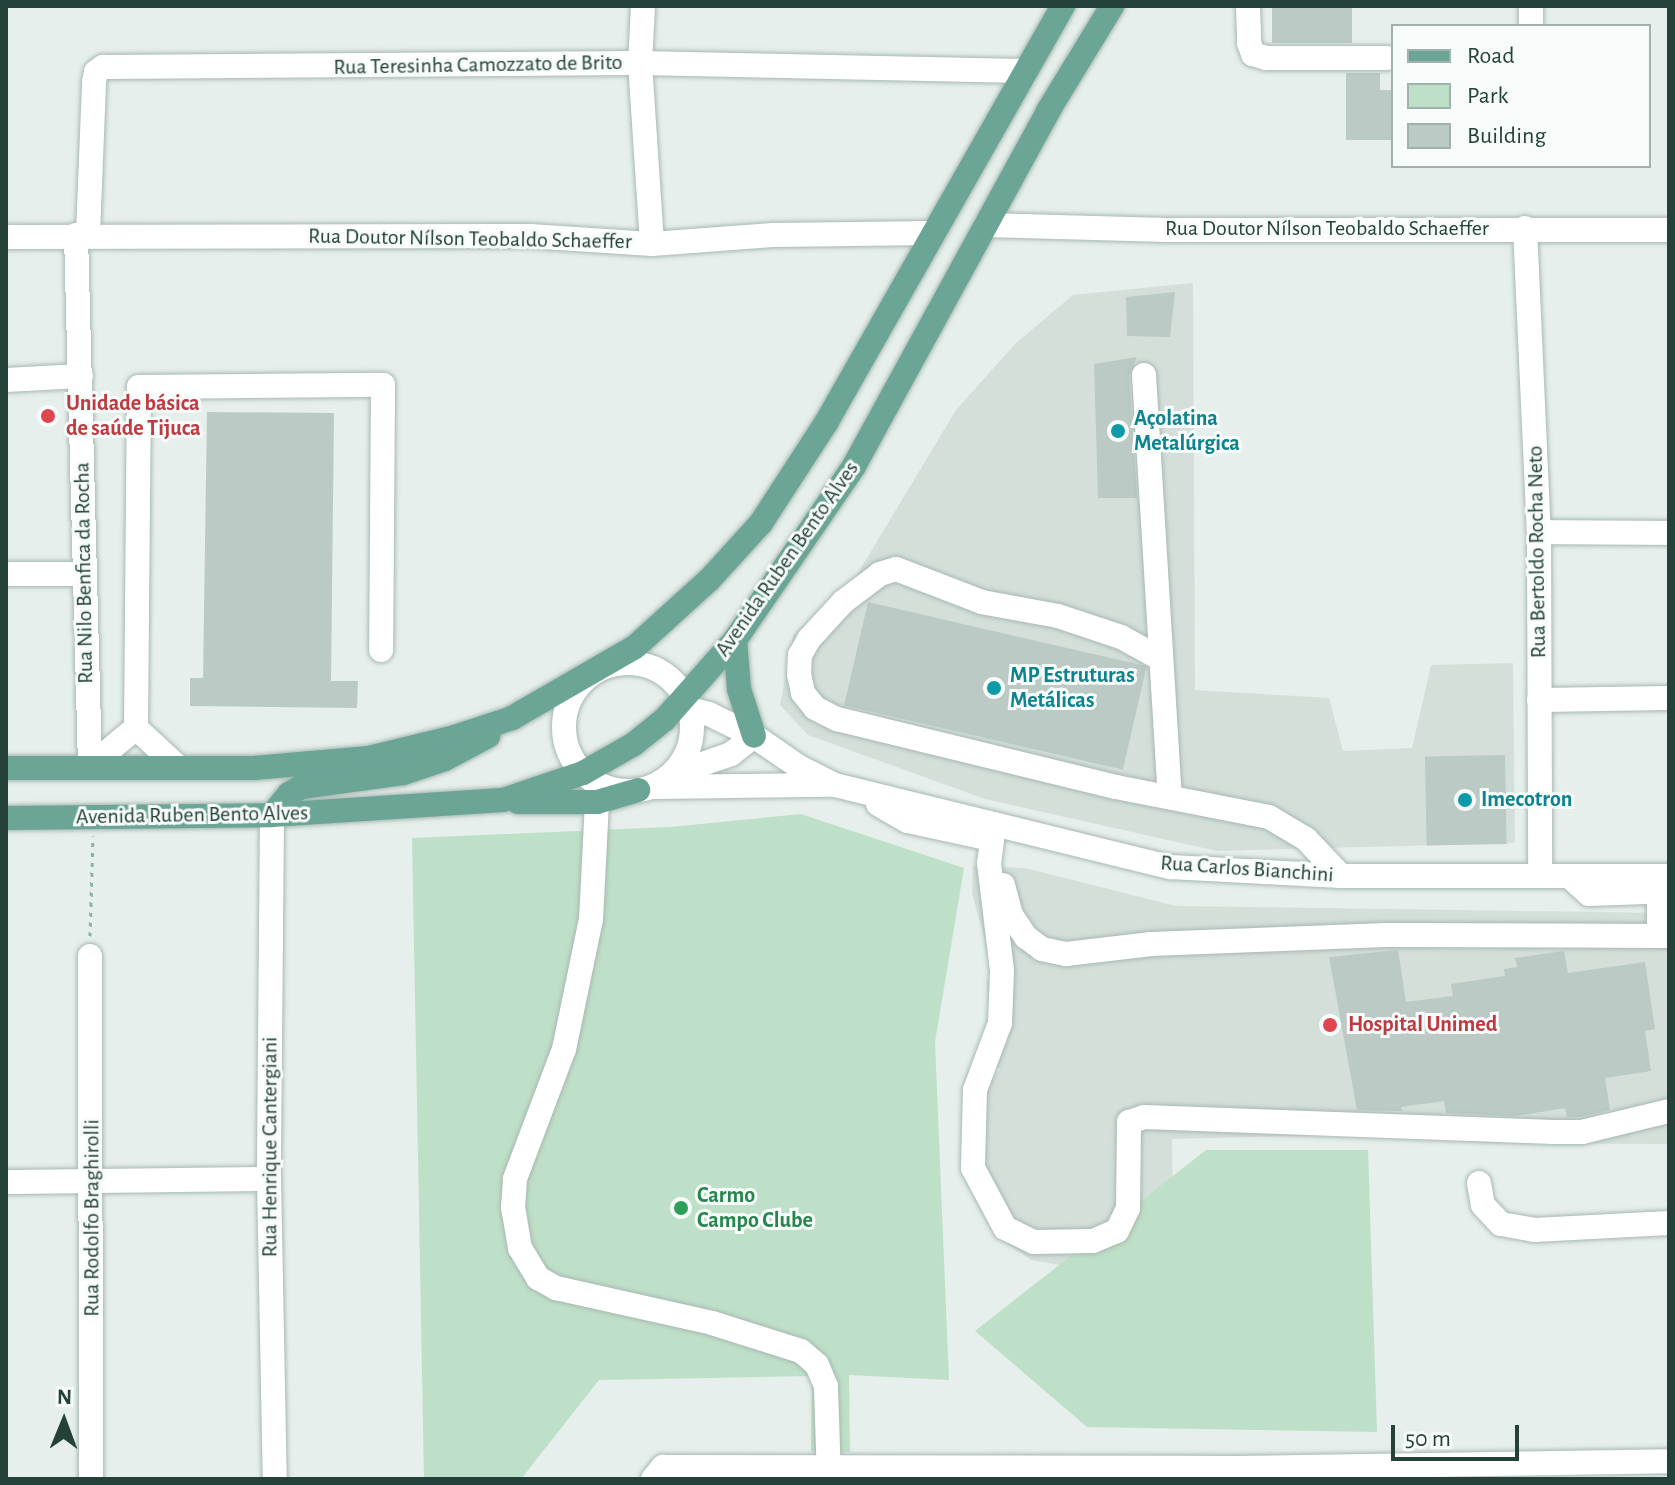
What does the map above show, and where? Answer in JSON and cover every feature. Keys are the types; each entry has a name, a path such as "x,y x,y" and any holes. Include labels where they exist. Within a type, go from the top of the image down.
{"main road":[{"name":"Avenida Ruben Bento Alves","path":"6,768 176,765 254,768 369,758 512,718 635,647 710,579 761,523 826,423 1023,71 1063,6"},
{"name":"Avenida Ruben Bento Alves","path":"6,818 272,815 503,800 583,773 634,744 688,703 854,466 1048,111 1112,6"},
{"path":"735,640 739,689 754,736"},
{"path":"272,815 289,794 301,787 403,773 479,744 512,718"},
{"path":"503,800 536,804 597,802 654,784"}],"street":[{"path":"643,6 640,63 652,244"},
{"path":"1248,6 1249,43 1253,54 1266,58 1387,58"},
{"name":"Rua Teresinha Camozzato de Brito","path":"82,235 94,82 96,72 103,67 640,63 1023,71"},
{"name":"Rua Doutor Nílson Teobaldo Schaeffer","path":"986,225 1166,230 1669,230"},
{"name":"Rua Bertoldo Rocha Neto","path":"1525,228 1539,532 1540,876"},
{"name":"Rua Doutor Nílson Teobaldo Schaeffer","path":"6,237 530,236 652,244 773,235 933,233"},
{"name":"Rua Nilo Benfica da Rocha","path":"82,235 81,376 90,766"},
{"path":"1144,375 1170,797"},
{"path":"6,380 81,376"},
{"path":"176,765 136,728 139,387 383,385 381,650"},
{"path":"1539,532 1669,533"},
{"path":"1161,659 1121,637 1071,620 982,602 896,569 880,574 843,602 809,639 800,655 799,674 803,693 815,708 837,719 1269,817 1306,839 1341,876"},
{"path":"6,574 84,574"},
{"path":"583,773 571,758 563,725 575,689 589,675 613,664 635,662 655,668 671,679 688,703 691,743 654,784"},
{"path":"1539,700 1669,698"},
{"name":"Rua Carlos Bianchini","path":"688,703 754,736 799,767 841,786 997,830 1170,867 1341,876 1569,876 1662,882"},
{"path":"90,766 136,728"},
{"path":"654,784 731,754 748,744 754,736"},
{"name":"Rua Carlos Bianchini","path":"583,773 615,790 654,784 841,786"},
{"path":"597,802 591,919 564,1049 515,1179 513,1207 520,1248 538,1278 556,1288 712,1323 801,1351 817,1365 826,1386 829,1474"},
{"name":"Rua Henrique Cantergiani","path":"272,815 269,1179 275,1479"},
{"path":"997,830 1001,862 1000,1023 975,1090 973,1168 1005,1228 1034,1242 1093,1241 1117,1231 1128,1208 1129,1122 1144,1117 1554,1132 1607,1127 1669,1111"},
{"path":"999,895 1026,937 1042,949 1066,954 1151,944 1386,935 1664,936 1662,882"},
{"name":"Rua Rodolfo Braghirolli","path":"90,956 93,1181 91,1479"},
{"path":"6,1182 269,1179"},
{"path":"1479,1183 1483,1205 1501,1224 1534,1230 1669,1223"},
{"path":"658,1473 1524,1471 1669,1461"}],"path":[{"path":"90,956 93,816"}],"shaded area":[{"path":"1193,283 1195,690 1329,698 1343,751 1412,748 1431,665 1513,663 1515,843 1217,851 985,799 808,735 780,705 793,635 852,583 956,410 1016,343 1073,295"},
{"name":"Hospital Unimed","path":"973,866 1025,868 1176,906 1669,913 1669,1144 1485,1143 1377,1134 1172,1139 1173,1203 1072,1267 1031,1260 1005,1242 979,1203 984,1092 1001,1068 995,1067 987,982 996,981 972,893"}],"green space":[{"name":"Carmo Campo Clube","path":"801,814 964,868 935,1042 949,1380 849,1375 850,1452 811,1451 812,1376 599,1380 521,1479 424,1479 412,838 670,827"},
{"path":"1206,1150 1368,1150 1377,1432 1087,1427 975,1331"}],"building":[{"path":"1272,6 1352,6 1352,43 1272,43"},
{"path":"1346,73 1380,73 1380,90 1391,90 1391,140 1346,140"},
{"path":"1175,292 1170,337 1127,336 1126,297"},
{"name":"Açolatina Metalúrgica","path":"1137,357 1129,376 1137,498 1098,498 1094,364"},
{"path":"207,412 334,413 331,681 358,681 357,708 190,706 190,678 203,678"},
{"name":"MP Estruturas Metálicas","path":"868,602 1147,666 1123,770 844,705"},
{"name":"Imecotron","path":"1505,755 1507,844 1427,845 1425,756"},
{"path":"1398,950 1406,1002 1453,996 1451,984 1505,976 1504,969 1517,967 1515,958 1564,951 1568,973 1645,962 1655,1029 1645,1031 1651,1071 1605,1078 1610,1110 1580,1117 1567,1117 1565,1108 1516,1116 1446,1113 1444,1101 1401,1107 1402,1111 1357,1110 1329,957"}],"place":[{"name":"Unidade básica de saúde Tijuca","path":"48,416"},
{"name":"Açolatina Metalúrgica","path":"1118,431"},
{"name":"MP Estruturas Metálicas","path":"994,688"},
{"name":"Imecotron","path":"1465,800"},
{"name":"Hospital Unimed","path":"1330,1025"},
{"name":"Carmo Campo Clube","path":"681,1208"}]}
